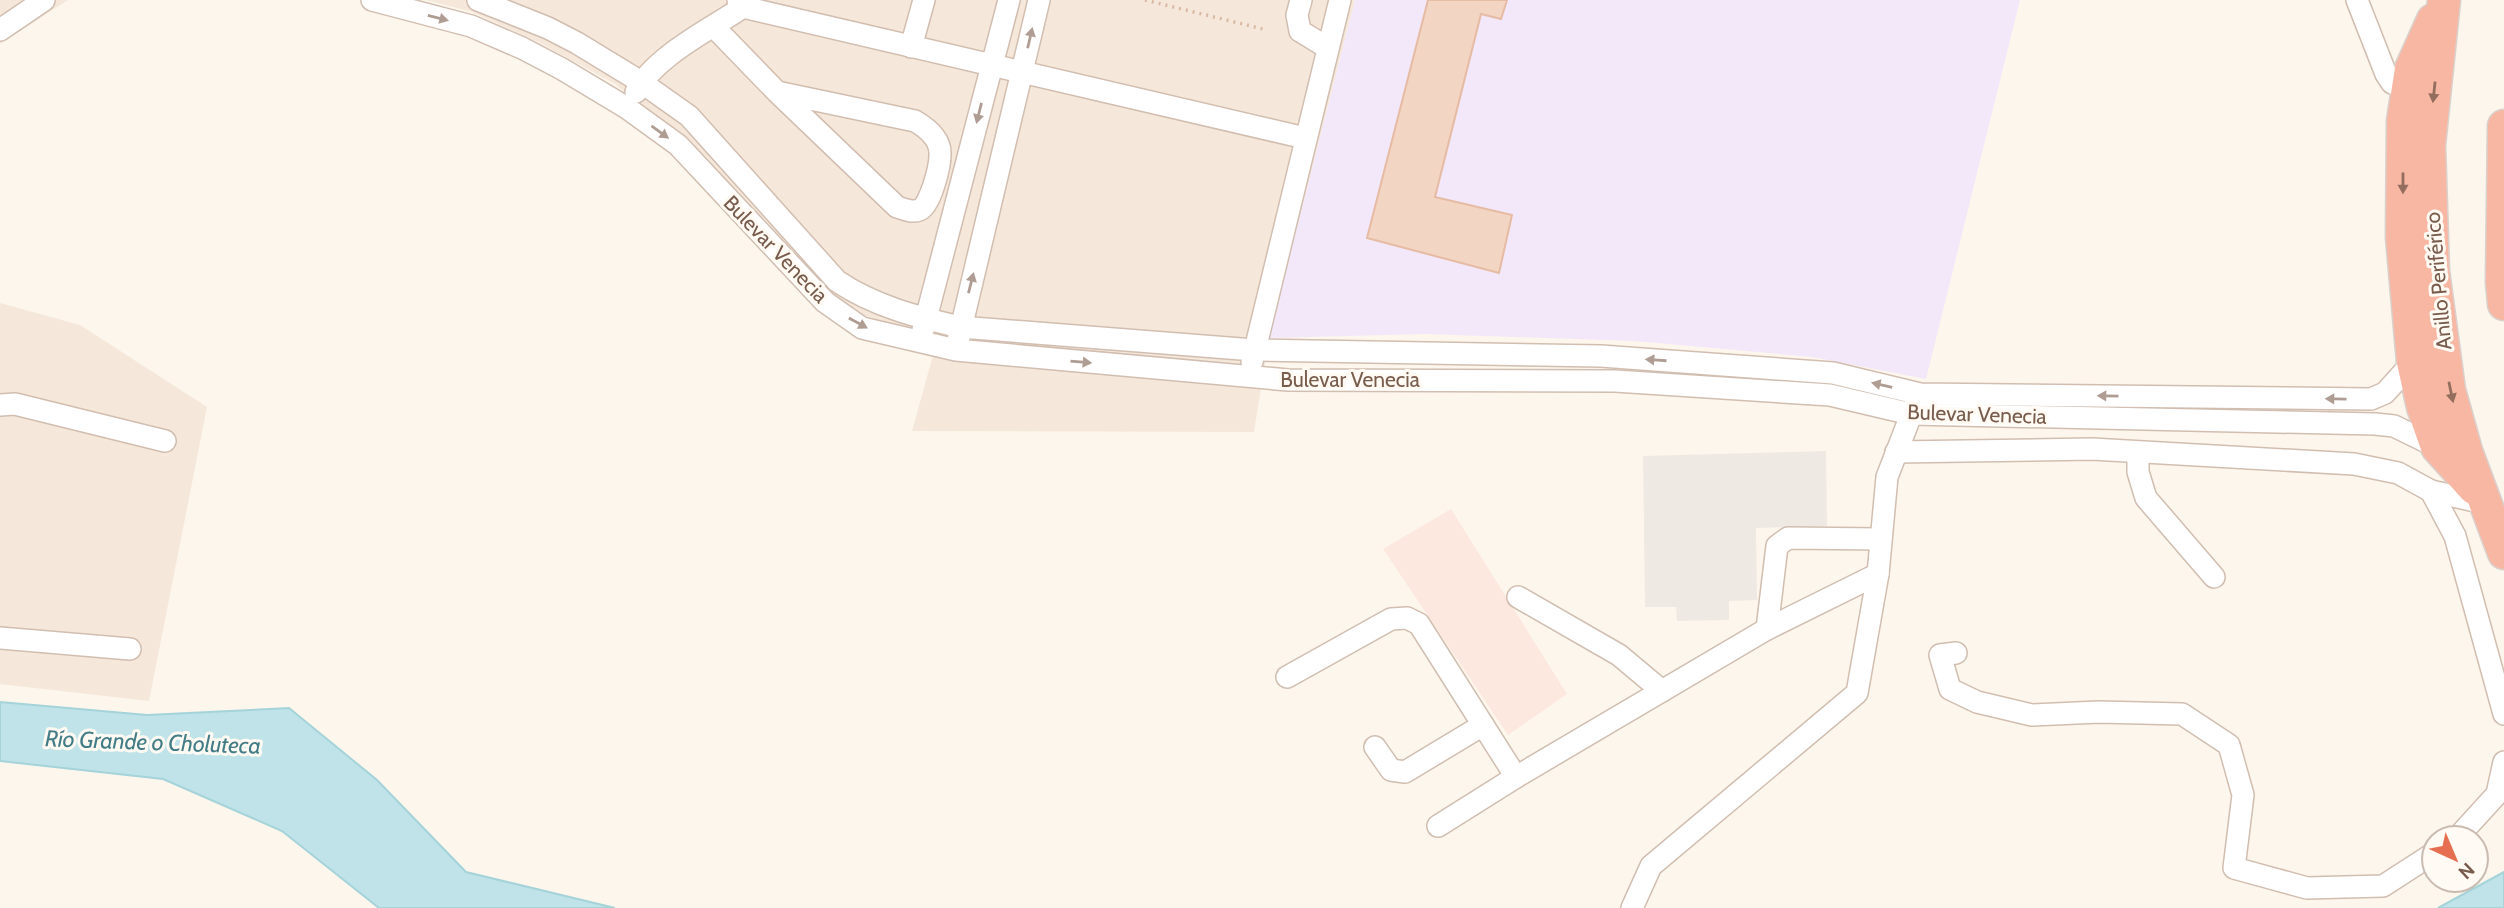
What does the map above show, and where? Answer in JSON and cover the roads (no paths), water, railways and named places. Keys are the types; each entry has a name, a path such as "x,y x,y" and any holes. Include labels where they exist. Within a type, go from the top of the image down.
{"highway":[{"path":"2443,0 2411,69 2403,121 2402,237 2413,362 2423,407 2437,447 2484,500"},
{"name":"Anillo Periférico","path":"2443,0 2429,145 2433,271 2449,390 2504,553"},
{"path":"2504,126 2504,304"}],"street":[{"path":"0,30 44,0"},
{"name":"Bulevar Venecia","path":"372,0 471,26 562,69 627,108 678,145 825,302 862,328 919,343 956,350 1288,380 1615,380 1830,395 1911,414 2394,426 2437,447"},
{"name":"Bulevar Venecia","path":"478,0 568,38 641,82 689,116 837,281 873,302 960,327 1254,349 1601,356 1833,373 1920,394 2371,399 2385,393"},
{"path":"911,47 924,0"},
{"path":"919,343 1009,0"},
{"path":"956,350 1039,0"},
{"path":"1301,0 1297,15 1300,31 1328,48"},
{"path":"1248,377 1340,0"},
{"path":"2357,0 2386,74 2392,83 2408,88"},
{"path":"627,108 641,82 666,58 714,27 741,4 911,47 1305,138"},
{"path":"714,27 777,92 897,206 910,211 920,210 928,203 941,154 928,128 915,121 777,92"},
{"path":"1540,379 1543,372 1551,368 1585,368 1594,365 1601,356"},
{"path":"2394,426 2394,408 2385,393 2413,362"},
{"path":"1632,908 1651,866 1857,693 1878,574 1887,477 1920,394"},
{"path":"0,405 15,404 165,441"},
{"path":"1896,452 2091,456 2138,452 2354,464 2398,473 2431,491 2484,500"},
{"path":"2138,452 2138,472 2146,498 2214,577"},
{"path":"2431,491 2455,536 2504,714"},
{"path":"1767,629 1777,546 1788,538 1881,540"},
{"path":"1438,826 1767,629 1878,574"},
{"path":"1518,597 1619,655 1662,691"},
{"path":"1287,677 1391,618 1407,618 1419,624 1516,777"},
{"path":"0,638 130,649"},
{"path":"1956,653 1940,655 1950,689 1977,702 2032,715 2099,712 2182,714 2229,745 2243,795 2234,868 2307,888 2383,886 2420,862"},
{"path":"1375,747 1391,770 1405,772 1483,725"},
{"path":"2470,824 2497,794 2504,762"}],"water":[{"name":"Río Grande o Choluteca","path":"0,702 147,715 289,708 377,780 466,872 615,908 379,908 282,831 163,779 0,761"},
{"path":"2504,872 2504,908 2438,908 2464,894 2490,894 2490,880"}]}
